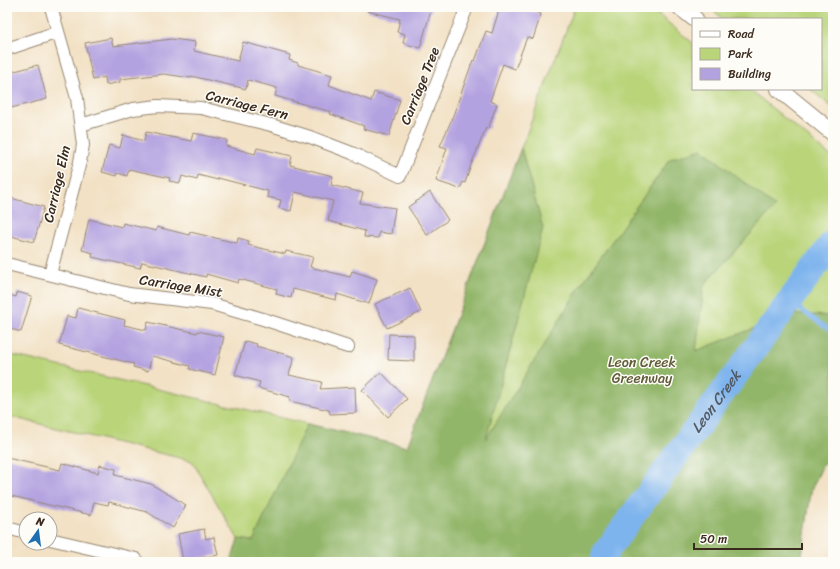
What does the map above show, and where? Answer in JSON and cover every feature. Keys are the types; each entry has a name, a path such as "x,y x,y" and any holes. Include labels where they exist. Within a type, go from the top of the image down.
{"main road":[{"path":"680,7 694,18"},
{"path":"780,90 833,133"}],"street":[{"name":"Carriage Elm","path":"50,274 80,162 83,145 77,98 51,7"},
{"name":"Carriage Tree","path":"400,176 467,7"},
{"path":"7,49 58,32"},
{"name":"Carriage Fern","path":"81,125 133,110 158,106 201,108 272,125 310,137 352,153 400,176"},
{"name":"Carriage Mist","path":"7,264 129,294 212,304 348,347"},
{"path":"7,528 18,531"},
{"path":"58,541 136,561"}],"green space":[{"name":"Leon Creek Greenway","path":"575,7 649,7 692,42 692,90 750,90 833,158 833,453 823,464 811,491 801,562 232,562 238,539 192,461 7,416 7,354 407,447"},
{"path":"709,7 833,7 833,108 811,90 822,90 822,18 722,18"},
{"name":"Leon Creek Greenway","path":"521,148 543,228 486,439 581,285 670,159 702,149 775,207 704,285 696,351 790,314 833,316 833,453 823,464 811,491 801,562 231,562 238,539 253,541 307,424 407,447"}],"building":[{"path":"367,7 432,7 420,48 403,43 405,34 397,32 400,19 367,11"},
{"path":"500,7 519,7 541,14 533,39 527,37 515,69 503,64 490,101 497,104 465,183 463,182 460,189 436,181 447,148 440,146 451,121 473,60 475,61 486,31 492,33"},
{"path":"111,38 113,46 172,39 195,42 194,51 238,61 243,42 290,55 289,60 298,63 298,65 332,75 329,85 371,101 374,92 400,100 389,136 363,129 364,126 330,114 331,112 275,96 277,88 248,80 246,89 191,76 191,78 164,74 120,79 120,82 106,85 105,77 93,80 85,43"},
{"path":"38,65 47,99 7,109 7,73"},
{"path":"146,132 191,141 193,133 227,140 226,146 255,154 257,148 292,156 290,165 333,176 331,185 363,193 360,203 395,208 391,234 379,232 378,238 364,237 365,231 328,221 333,201 295,192 291,211 279,208 281,200 267,197 268,191 218,178 218,180 198,175 197,180 182,176 180,183 169,181 170,178 129,169 127,176 118,173 117,176 102,172 109,145 120,148 123,135 144,141"},
{"path":"430,192 448,220 427,235 408,207"},
{"path":"7,197 44,207 34,242 7,235"},
{"path":"89,219 122,227 123,223 156,231 157,227 189,235 190,232 237,243 238,238 249,241 248,245 285,254 286,251 313,257 310,267 350,277 352,271 377,279 369,304 337,294 336,300 293,289 291,298 276,294 277,289 239,279 238,283 206,274 206,277 142,262 140,268 92,257 93,253 82,250"},
{"path":"410,288 421,312 387,328 375,304"},
{"path":"17,292 32,296 21,332 7,328 7,294 16,297"},
{"path":"78,308 125,320 124,325 146,330 148,322 197,333 198,331 224,337 215,375 189,369 190,366 152,356 148,371 133,367 134,364 59,345 67,316 76,318"},
{"path":"389,334 414,335 414,361 388,360"},
{"path":"245,341 257,344 256,346 294,357 289,375 322,382 320,389 355,387 356,413 330,414 329,410 289,401 290,397 258,388 260,382 235,375"},
{"path":"381,372 407,399 388,417 362,390"},
{"path":"7,458 60,470 62,463 98,473 100,465 116,469 115,475 151,484 186,505 173,528 147,512 109,502 108,505 94,502 91,515 7,495"},
{"path":"204,529 206,539 214,537 218,555 183,561 178,534"}],"waterway":[{"name":"Leon Creek","path":"603,562 605,553 833,242"},
{"path":"789,302 833,332"}]}
